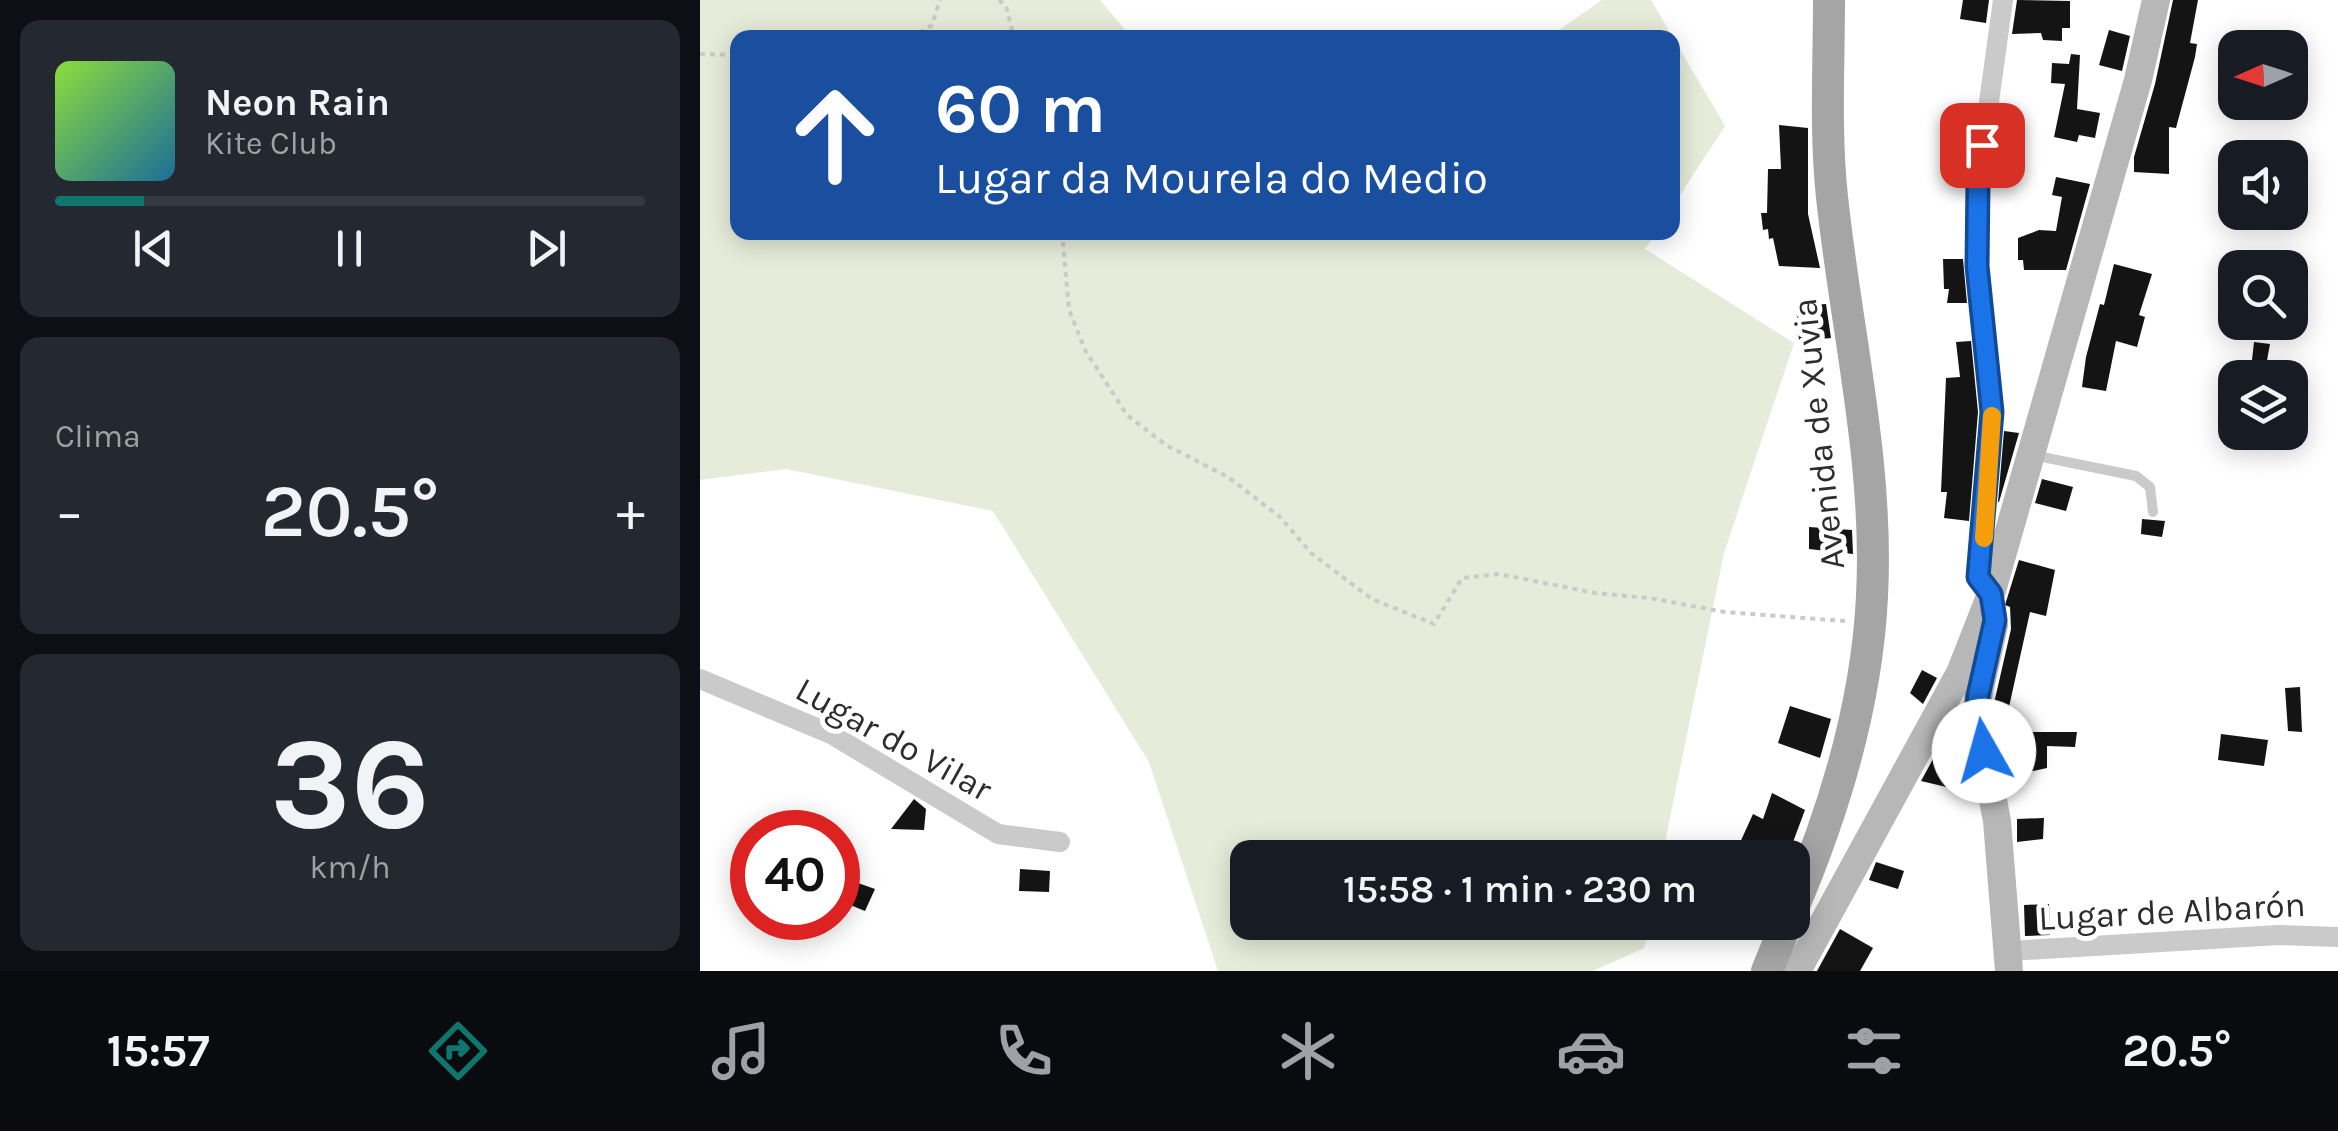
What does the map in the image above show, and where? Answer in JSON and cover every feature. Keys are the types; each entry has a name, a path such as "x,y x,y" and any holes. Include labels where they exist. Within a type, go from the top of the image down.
{"main road":[{"name":"Avenida de Xuvia","path":"1810,862 1829,811 1860,693 1870,623 1873,558 1866,446 1832,192 1830,0"},
{"path":"1767,971 1780,940"}],"street":[{"path":"2003,0 1978,182 1977,266 1992,412 1978,577 1991,594 1995,620 1977,716 1997,821 2009,961"},
{"path":"1797,971 1960,673 1991,594 2138,80 2156,0"},
{"name":"Lugar do Vilar","path":"700,679 831,734 998,834 1060,842"},
{"name":"Lugar de Albarón","path":"2009,961 2279,935 2338,937"}],"lane":[{"path":"2030,454 2136,476 2150,486 2153,512"}],"path":[{"path":"923,30 932,24 940,0"},
{"path":"1000,0 1006,6 1012,30"},
{"path":"700,54 730,55"},
{"path":"1063,240 1069,310 1085,350 1127,415 1166,445 1241,487 1280,516 1310,553 1372,599 1434,624 1462,578 1498,574 1595,594 1649,598 1725,612 1870,623"}],"green space":[{"path":"700,0 1100,0 1125,30 730,30 730,240 1651,240 1645,249 1794,343 1724,553 1665,840 1230,840 1230,940 1646,940 1644,948 1593,971 1218,971 1149,762 993,511 786,469 700,480"},
{"path":"1602,0 1651,0 1669,30 1559,30"},
{"path":"1680,49 1725,126 1680,195"}],"building":[{"path":"1963,0 1989,0 1986,23 1960,19"},
{"path":"2017,0 2070,1 2070,28 2062,28 2062,41 2043,40 2041,33 2012,34"},
{"path":"2173,0 2198,0 2190,43 2197,44 2176,128 2169,127 2169,174 2134,172 2134,157"},
{"path":"2109,30 2130,36 2122,71 2099,65"},
{"path":"2071,54 2080,55 2077,109 2100,113 2095,138 2079,135 2077,142 2054,137 2065,84 2051,83 2052,63 2069,64"},
{"path":"1779,125 1808,128 1808,214 1820,268 1779,266 1773,238 1769,239 1768,229 1763,230 1761,213 1767,213 1768,169 1781,169"},
{"path":"2056,177 2090,184 2066,270 2024,270 2023,260 2018,260 2018,238 2039,230 2056,231 2062,197 2052,195"},
{"path":"1943,259 1963,259 1967,303 1947,303 1949,289 1944,289"},
{"path":"2114,264 2152,274 2139,315 2145,317 2137,347 2116,341 2106,391 2082,387 2086,357"},
{"path":"1826,304 1831,338 1799,341 1796,306"},
{"path":"1971,341 1978,412 1969,521 1944,518 1947,492 1941,492 1946,378 1960,377 1956,342"},
{"path":"2254,342 2270,344 2267,360 2252,360"},
{"path":"2004,431 2019,433 1998,502"},
{"path":"2042,479 2073,487 2066,511 2035,503"},
{"path":"2142,519 2165,521 2162,537 2141,534"},
{"path":"1809,527 1852,530 1853,554 1809,549"},
{"path":"2019,560 2055,570 2046,616 2030,612 2009,707 1995,704 1995,699 2011,629 2010,607 2005,605"},
{"path":"1922,670 1937,678 1923,704 1910,693"},
{"path":"2300,687 2302,732 2288,731 2285,688"},
{"path":"1790,706 1831,719 1820,758 1778,743"},
{"path":"1960,710 1967,756 1955,789 1921,781"},
{"path":"2003,732 2077,732 2075,747 2047,746 2047,768 2010,776"},
{"path":"2221,734 2268,740 2264,766 2218,760"},
{"path":"1772,793 1805,810 1794,840 1741,840 1753,814 1763,819"},
{"path":"914,799 926,809 924,830 891,829"},
{"path":"2044,818 2043,839 2017,842 2017,819"},
{"path":"1876,862 1904,871 1898,889 1869,880"},
{"path":"1020,869 1050,871 1049,892 1019,891"},
{"path":"860,884 875,889 865,911 860,909"},
{"path":"2049,904 2050,935 2025,936 2024,905"},
{"path":"1840,929 1873,948 1860,971 1817,971"}],"slow traffic":[{"path":"1984,538 1992,416"}],"route":[{"path":"1982,145 1977,266 1992,412 1983,554 1978,577 1991,594 1995,620 1978,696 1977,716 1984,751"}]}
